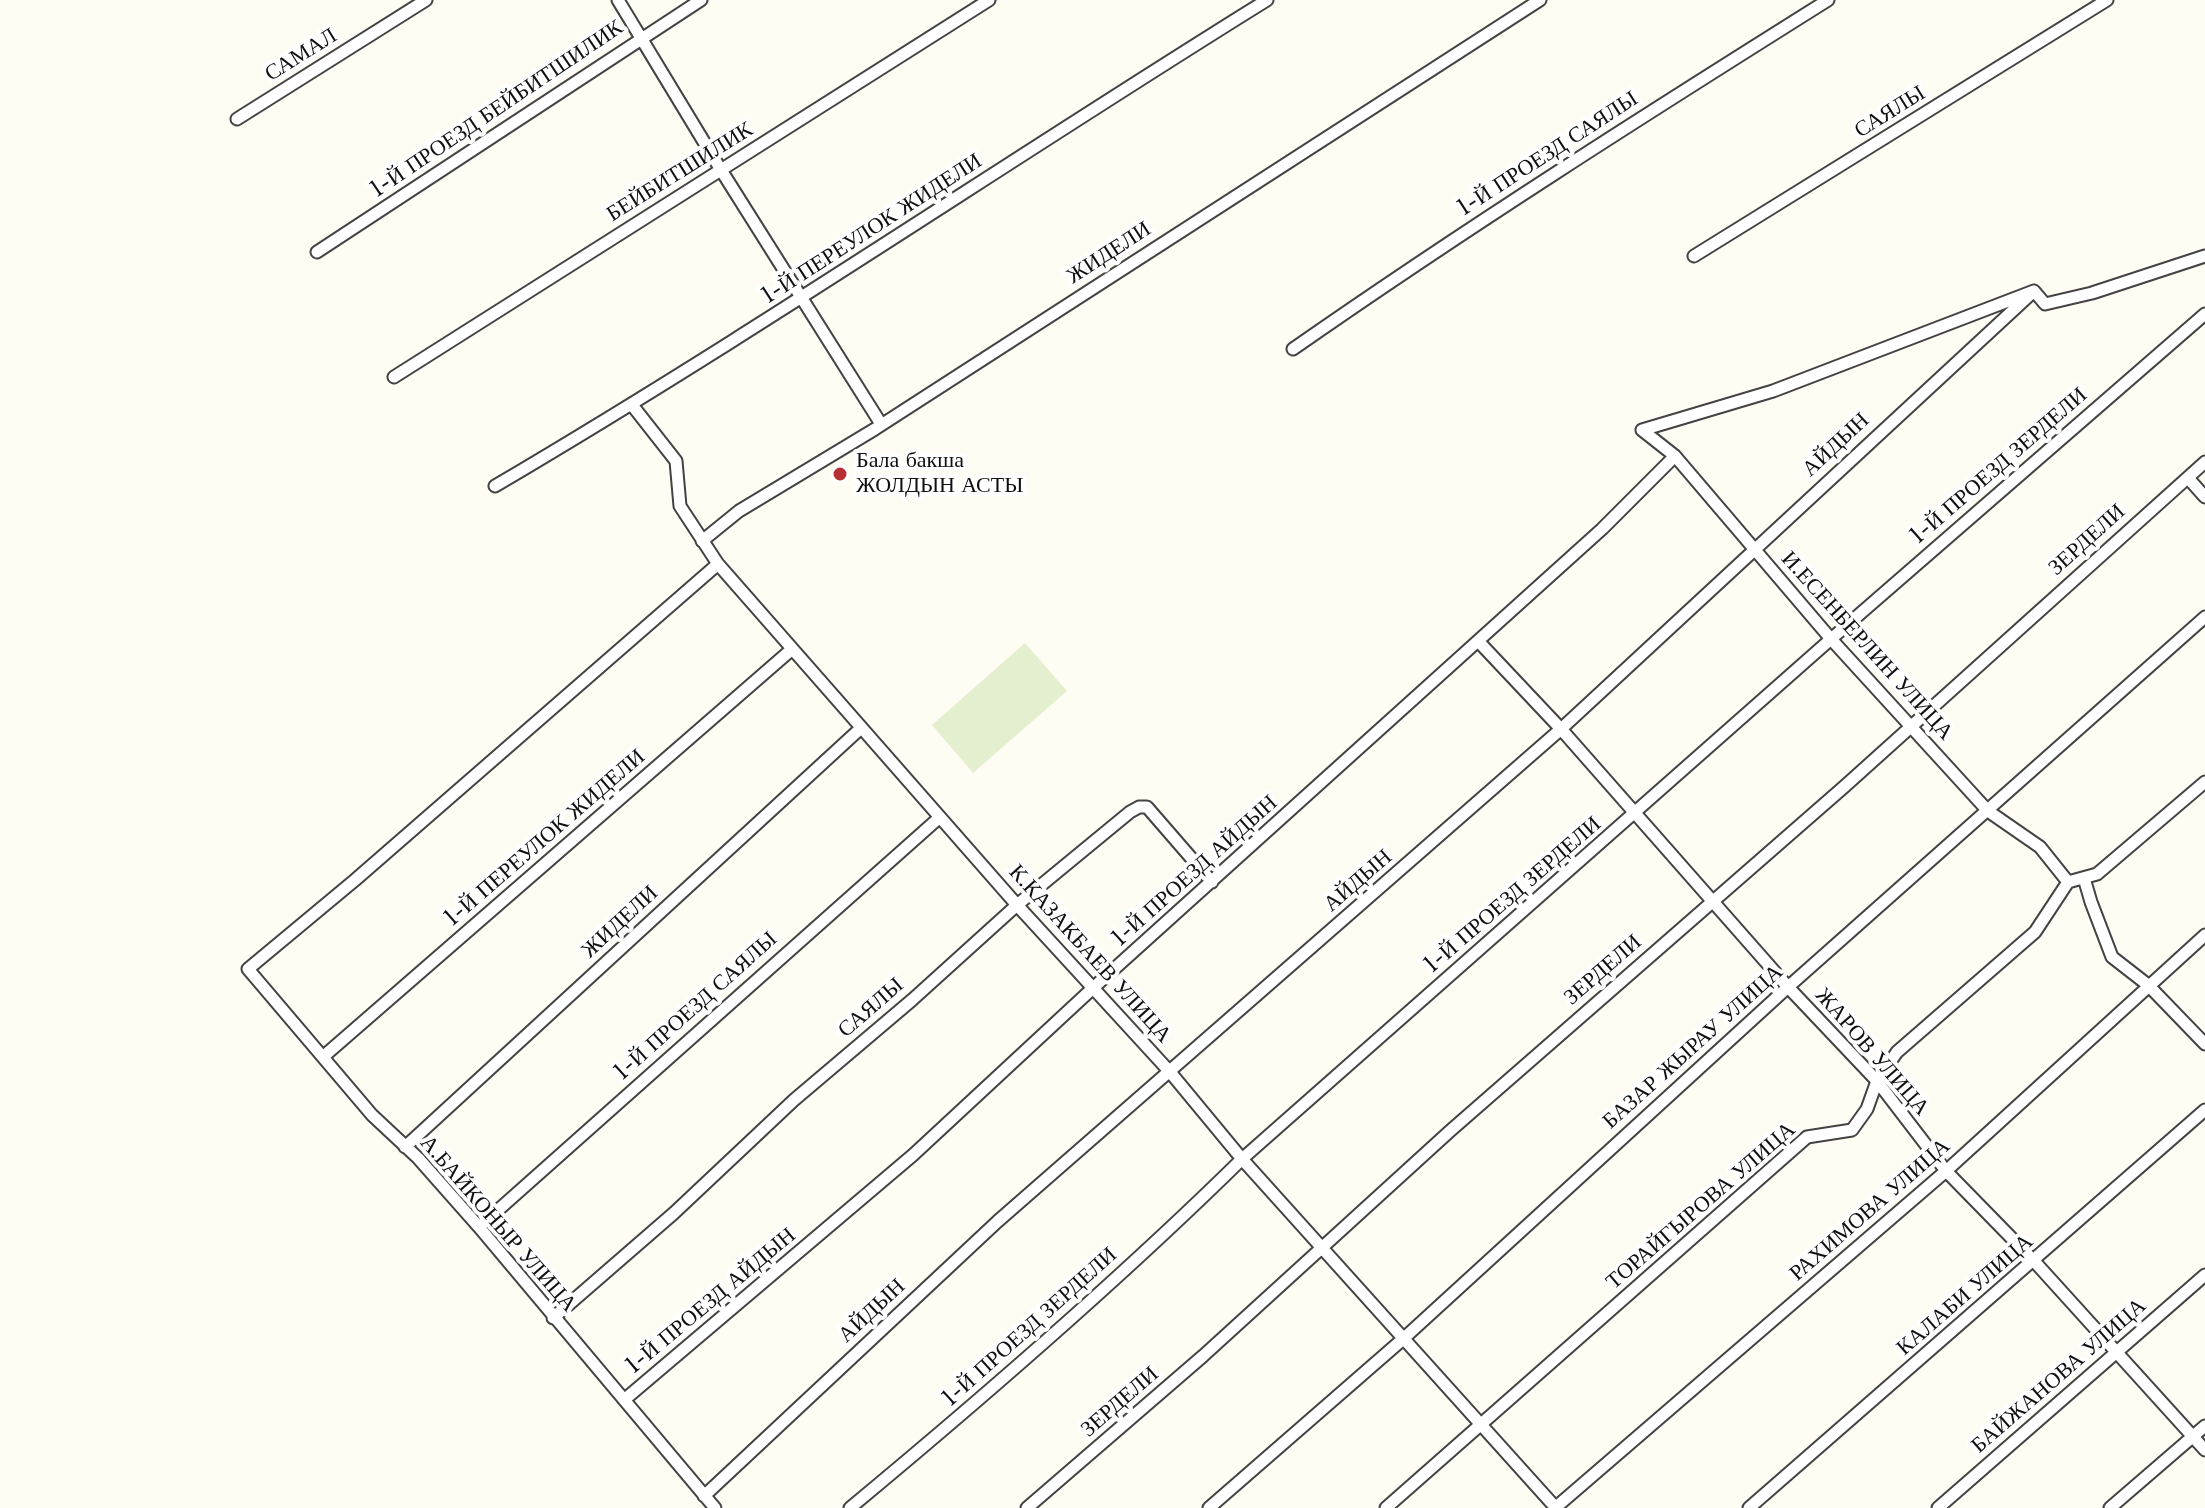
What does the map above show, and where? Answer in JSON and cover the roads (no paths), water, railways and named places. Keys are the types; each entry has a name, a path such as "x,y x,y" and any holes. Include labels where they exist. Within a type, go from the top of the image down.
{"street":[{"name":"САМАЛ","path":"237,119 426,0"},
{"path":"618,0 881,424"},
{"name":"1-Й ПРОЕЗД БЕЙБИТШИЛИК","path":"317,252 701,0"},
{"name":"БЕЙБИТШИЛИК","path":"394,377 989,0"},
{"name":"1-Й ПЕРЕУЛОК ЖИДЕЛИ","path":"495,486 802,299 1267,0"},
{"name":"ЖИДЕЛИ","path":"702,541 739,511 881,424 1540,0"},
{"name":"1-Й ПРОЕЗД САЯЛЫ","path":"1293,349 1513,200 1828,0"},
{"name":"САЯЛЫ","path":"1694,256 2107,0"},
{"path":"2034,291 2045,304 2092,293 2205,256"},
{"name":"И.ЕСЕНБЕРЛИН УЛИЦА","path":"2034,291 1773,391 1642,430 1675,456 1831,639 1988,811 2040,847 2068,882"},
{"name":"АЙДЫН","path":"704,1496 998,1221 1561,729 2034,291"},
{"name":"1-Й ПРОЕЗД ЗЕРДЕЛИ","path":"850,1508 999,1384 1186,1215 1242,1159 2205,314"},
{"name":"К.КАЗАКБАЕВ УЛИЦА","path":"632,405 676,461 680,506 718,564 1017,905 1170,1072 1242,1159 1556,1508"},
{"name":"1-Й ПРОЕЗД АЙДЫН","path":"624,1400 913,1155 1093,988 1479,642 1602,529 1675,456"},
{"name":"ЗЕРДЕЛИ","path":"1027,1508 1203,1356 1321,1246 2205,462"},
{"path":"2188,478 2205,497"},
{"name":"А.БАЙКОНЫР УЛИЦА","path":"715,1508 479,1227 372,1115 248,969 355,880 718,564"},
{"name":"БАЗАР ЖЫРАУ УЛИЦА","path":"1209,1508 1403,1339 1788,987 2205,617"},
{"name":"ЖАРОВ УЛИЦА","path":"1479,642 1561,729 1788,987 1877,1081 1946,1171 2034,1261 2205,1450"},
{"name":"1-Й ПЕРЕУЛОК ЖИДЕЛИ","path":"324,1056 791,650"},
{"name":"ЖИДЕЛИ","path":"405,1147 861,728"},
{"path":"2068,882 2097,874 2205,782"},
{"name":"САЯЛЫ","path":"553,1318 674,1213 794,1100 1017,905 1139,807 1147,807 1212,882"},
{"name":"1-Й ПРОЕЗД САЯЛЫ","path":"479,1227 940,817"},
{"path":"2084,878 2112,957 2148,985 2205,1044"},
{"name":"ТОРАЙГЫРОВА УЛИЦА","path":"1386,1508 1807,1137 1852,1130 1867,1109 1877,1081 1897,1052 2035,932 2068,882"},
{"name":"РАХИМОВА УЛИЦА","path":"1556,1508 1946,1171 2205,935"},
{"name":"КАЛАБИ УЛИЦА","path":"1749,1508 2205,1110"},
{"name":"БАЙЖАНОВА УЛИЦА","path":"1938,1508 2205,1275"},
{"path":"2110,1508 2205,1426"}],"place":[{"name":"Бала бакша ЖОЛДЫН АСТЫ","path":"840,474"}]}
